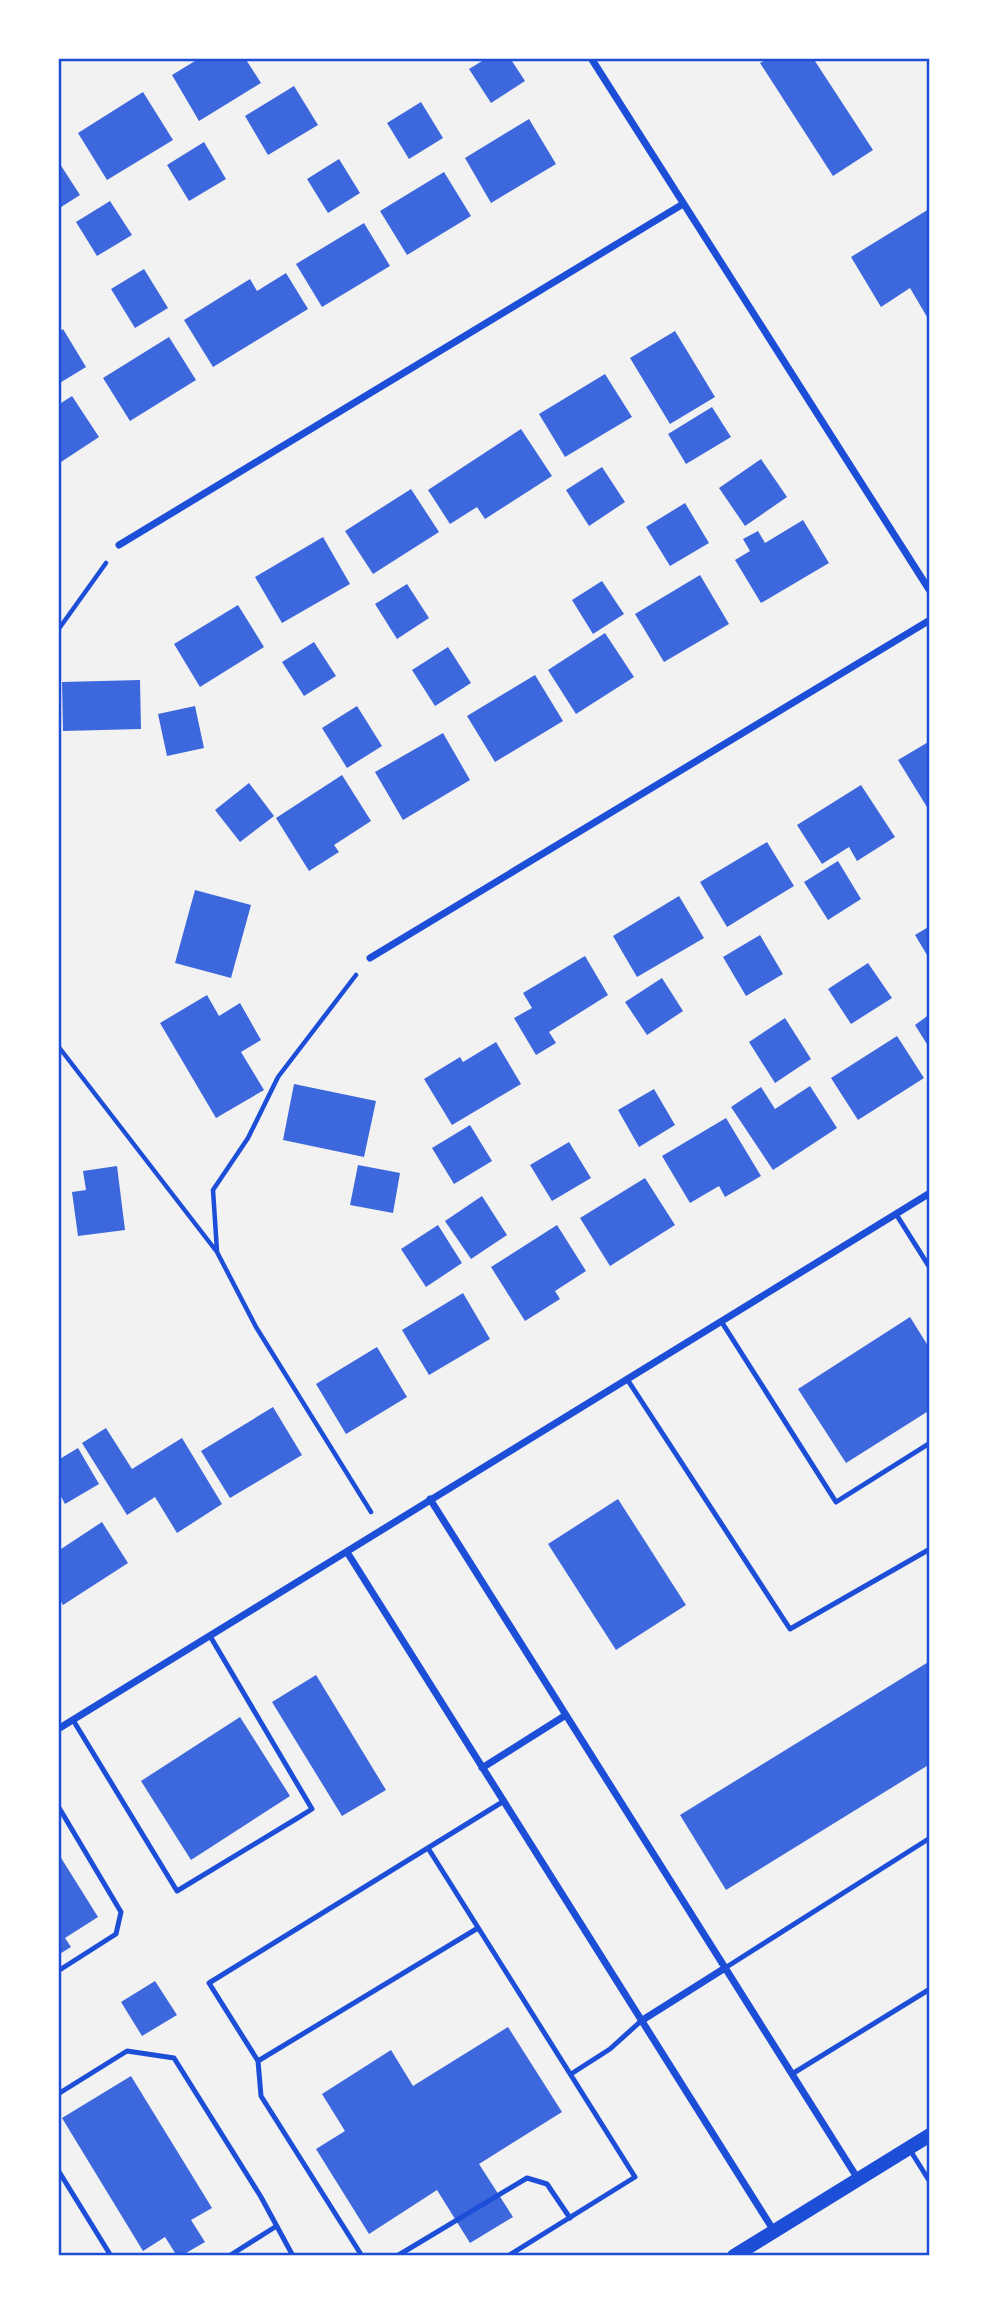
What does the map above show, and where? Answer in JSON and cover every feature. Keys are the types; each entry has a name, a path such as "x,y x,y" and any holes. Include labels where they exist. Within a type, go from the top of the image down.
{"main road":[{"path":"734,2256 930,2135"}],"street":[{"path":"591,58 930,591"},
{"path":"119,545 683,204"},
{"path":"370,958 930,620"},
{"path":"58,1729 930,1193"},
{"path":"430,1499 858,2179"},
{"path":"347,1552 774,2231"},
{"path":"482,1768 566,1715"},
{"path":"641,2021 725,1968"}],"lane":[{"path":"896,1214 930,1268"},
{"path":"721,1321 836,1502 930,1443"},
{"path":"627,1379 789,1629 930,1549"},
{"path":"73,1720 177,1891 312,1810 210,1636"},
{"path":"362,2256 261,2096 258,2061 209,1983 504,1801"},
{"path":"58,1806 121,1912 116,1934 58,1970"},
{"path":"725,1968 930,1838"},
{"path":"428,1848 635,2177 508,2256"},
{"path":"258,2061 478,1928"},
{"path":"792,2074 930,1989"},
{"path":"571,2074 611,2049 641,2021"},
{"path":"58,2094 127,2051 174,2058 261,2197 293,2256"},
{"path":"909,2148 930,2182"},
{"path":"58,2170 111,2256"},
{"path":"397,2256 527,2178 547,2184 570,2218"},
{"path":"229,2256 275,2227"}],"path":[{"path":"58,630 119,545"},
{"path":"218,1252 213,1190 248,1138 278,1077 370,958"},
{"path":"58,1046 218,1252 256,1326 383,1531"}],"building":[{"path":"200,58 245,58 261,83 199,121 172,75"},
{"path":"487,58 510,58 525,81 491,103 469,69"},
{"path":"769,58 813,58 873,150 833,176 760,63"},
{"path":"294,86 318,125 268,155 245,116"},
{"path":"143,92 173,140 107,180 78,133"},
{"path":"421,102 443,138 409,159 387,123"},
{"path":"529,119 556,164 491,203 465,158"},
{"path":"204,142 226,179 189,201 167,165"},
{"path":"339,159 360,193 328,213 307,179"},
{"path":"58,161 80,195 58,209"},
{"path":"444,172 471,216 407,255 380,211"},
{"path":"110,201 132,235 97,256 76,222"},
{"path":"929,209 930,322 910,288 881,307 851,257"},
{"path":"364,223 390,266 322,307 296,264"},
{"path":"144,269 168,308 135,328 111,289"},
{"path":"286,273 308,309 213,367 184,320 250,279 257,291"},
{"path":"63,329 86,367 58,384 58,333"},
{"path":"675,331 715,397 670,424 630,358"},
{"path":"169,337 196,380 130,421 103,378"},
{"path":"605,374 632,417 565,457 539,414"},
{"path":"72,396 99,437 58,464 58,405"},
{"path":"712,407 731,437 686,464 668,434"},
{"path":"521,429 552,476 485,519 477,507 450,524 428,490"},
{"path":"761,459 787,497 745,526 719,488"},
{"path":"602,467 625,502 589,526 566,490"},
{"path":"411,489 439,532 373,574 345,531"},
{"path":"685,503 709,543 670,566 646,527"},
{"path":"803,520 829,563 761,603 735,560 750,551 743,539 758,531 765,543"},
{"path":"323,537 350,584 282,623 255,577"},
{"path":"700,575 729,624 664,662 635,614"},
{"path":"602,581 624,614 593,634 572,600"},
{"path":"407,584 429,618 397,639 375,604"},
{"path":"238,605 264,647 200,687 174,644"},
{"path":"605,633 634,677 576,714 548,670"},
{"path":"314,642 336,676 304,696 282,662"},
{"path":"448,647 471,683 435,706 412,670"},
{"path":"535,675 563,721 495,762 467,716"},
{"path":"140,680 141,729 63,731 62,682"},
{"path":"195,706 204,748 167,756 158,714"},
{"path":"357,706 382,746 347,768 322,728"},
{"path":"443,733 470,780 403,820 375,772"},
{"path":"930,741 930,812 898,760"},
{"path":"342,775 371,821 334,845 339,852 309,871 276,818"},
{"path":"249,783 274,816 240,842 215,810"},
{"path":"861,785 895,837 857,861 849,847 822,864 797,825"},
{"path":"767,842 794,886 727,927 700,882"},
{"path":"838,861 861,899 828,920 804,882"},
{"path":"195,890 251,905 231,978 175,963"},
{"path":"679,896 704,938 637,977 613,936"},
{"path":"930,926 930,960 915,935"},
{"path":"760,935 783,974 746,996 723,957"},
{"path":"585,956 608,995 549,1032 556,1043 536,1055 514,1018 532,1008 523,993"},
{"path":"868,963 892,998 851,1024 828,989"},
{"path":"662,978 683,1011 647,1035 625,1002"},
{"path":"207,995 219,1016 240,1003 261,1040 241,1052 264,1090 216,1118 160,1023"},
{"path":"930,1014 930,1049 915,1025"},
{"path":"785,1018 811,1059 775,1083 749,1042"},
{"path":"897,1036 924,1078 858,1120 831,1078"},
{"path":"496,1042 521,1084 452,1125 424,1079 460,1057 463,1062"},
{"path":"294,1084 376,1101 364,1157 283,1140"},
{"path":"810,1086 837,1128 773,1170 731,1107 761,1087 775,1109"},
{"path":"654,1089 675,1125 639,1147 618,1110"},
{"path":"726,1118 761,1176 725,1197 719,1186 690,1203 662,1156"},
{"path":"470,1125 492,1161 454,1184 432,1148"},
{"path":"569,1142 591,1178 552,1201 530,1165"},
{"path":"358,1165 400,1173 393,1213 350,1205"},
{"path":"117,1166 125,1230 78,1236 72,1192 86,1190 83,1171"},
{"path":"645,1178 675,1225 610,1266 580,1218"},
{"path":"482,1196 507,1235 471,1259 445,1221"},
{"path":"438,1225 462,1263 426,1287 401,1249"},
{"path":"557,1225 586,1271 555,1291 560,1299 525,1321 491,1267"},
{"path":"463,1293 490,1339 429,1375 402,1330"},
{"path":"910,1317 930,1349 930,1410 846,1463 798,1389"},
{"path":"377,1347 407,1397 346,1434 316,1384"},
{"path":"273,1407 302,1455 230,1498 201,1451"},
{"path":"106,1428 132,1469 182,1438 222,1504 177,1533 155,1497 127,1515 82,1443"},
{"path":"78,1448 99,1484 65,1504 58,1491 58,1460"},
{"path":"618,1499 686,1605 616,1650 548,1544"},
{"path":"102,1522 128,1563 63,1605 58,1596 58,1551"},
{"path":"930,1661 930,1764 726,1890 680,1815"},
{"path":"316,1675 386,1790 342,1816 272,1702"},
{"path":"240,1717 290,1796 191,1860 141,1781"},
{"path":"58,1853 98,1917 65,1938 71,1947 58,1955"},
{"path":"155,1981 177,2015 142,2036 121,2002"},
{"path":"508,2027 562,2112 479,2164 513,2217 470,2243 437,2190 369,2234 316,2149 345,2131 322,2094 391,2050 413,2086"},
{"path":"131,2076 212,2208 191,2220 205,2242 181,2256 177,2256 165,2237 143,2251 62,2118"}]}
